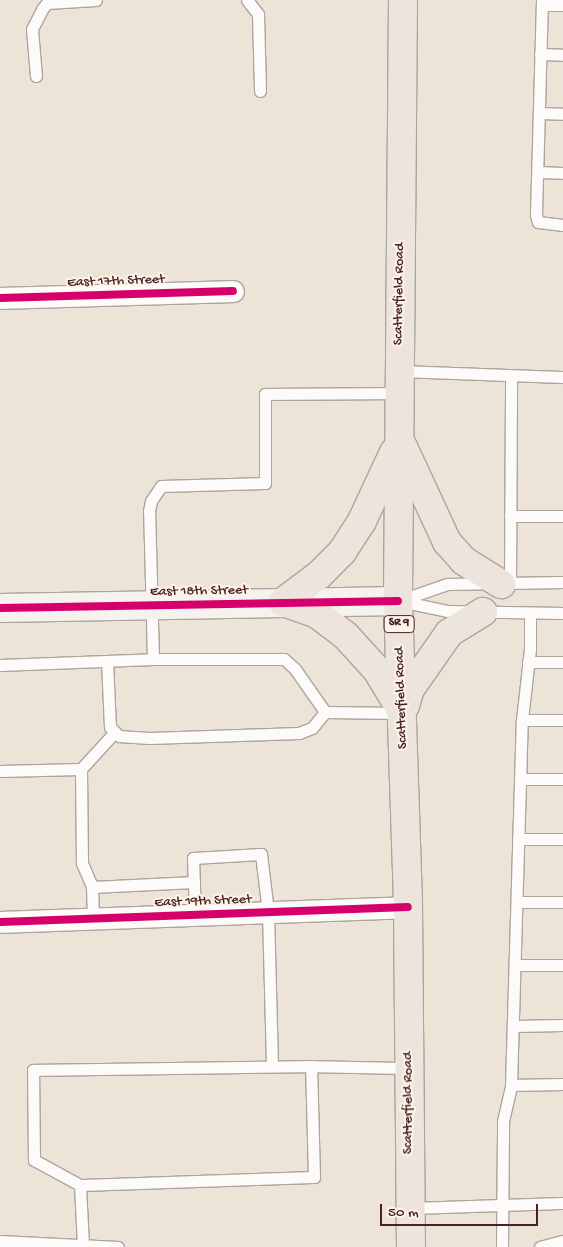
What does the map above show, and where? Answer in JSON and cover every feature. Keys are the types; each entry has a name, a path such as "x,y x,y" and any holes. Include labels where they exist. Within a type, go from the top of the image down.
{"main road":[{"name":"Scatterfield Road","path":"403,0 398,601 408,907 411,1247"},
{"path":"399,437 447,542 464,561 506,584"},
{"path":"283,602 319,575 342,552 387,472 399,437"},
{"path":"283,602 317,614 346,636 378,670 403,713"},
{"path":"403,713 410,689 430,656 449,633 483,612"}],"street":[{"name":"East 17th Street","path":"0,298 233,291"},
{"name":"East 18th Street","path":"0,608 398,601"},
{"name":"East 19th Street","path":"0,922 408,907"}],"lane":[{"path":"36,76 32,29 42,9 47,3 96,0"},
{"path":"247,0 258,14 260,91"},
{"path":"563,5 542,2 538,172 538,222 563,224"},
{"path":"540,54 563,55"},
{"path":"539,114 563,114"},
{"path":"538,172 563,173"},
{"path":"506,584 510,516 511,377"},
{"path":"153,659 151,501 161,486 266,483 265,394 399,382 511,377 563,377"},
{"path":"510,516 563,516"},
{"path":"398,601 447,584 563,582"},
{"path":"398,601 448,611 563,613"},
{"path":"502,1247 503,1121 511,1085 522,720 528,662 530,613"},
{"path":"0,665 153,659 284,659 295,668 325,712"},
{"path":"107,661 109,716 114,733"},
{"path":"528,662 563,662"},
{"path":"325,712 403,713"},
{"path":"114,733 131,737 299,733 312,728 325,712"},
{"path":"522,720 563,720"},
{"path":"93,919 92,887 82,863 81,769 114,733"},
{"path":"0,771 81,769"},
{"path":"520,779 563,779"},
{"path":"518,839 563,839"},
{"path":"195,915 194,858 261,854 268,912 272,1066"},
{"path":"92,887 194,882"},
{"path":"517,902 563,902"},
{"path":"515,965 563,965"},
{"path":"513,1026 563,1025"},
{"path":"311,1066 314,1177 80,1185 34,1160 33,1070 272,1066 311,1066 409,1068"},
{"path":"511,1085 563,1084"},
{"path":"80,1185 83,1245"},
{"path":"410,1208 503,1207 563,1203"},
{"path":"0,1241 50,1246 118,1247"},
{"path":"540,1247 563,1241"}],"cycle path":[{"path":"0,298 233,291"},
{"path":"0,608 398,601"},
{"path":"0,922 408,907"}]}
